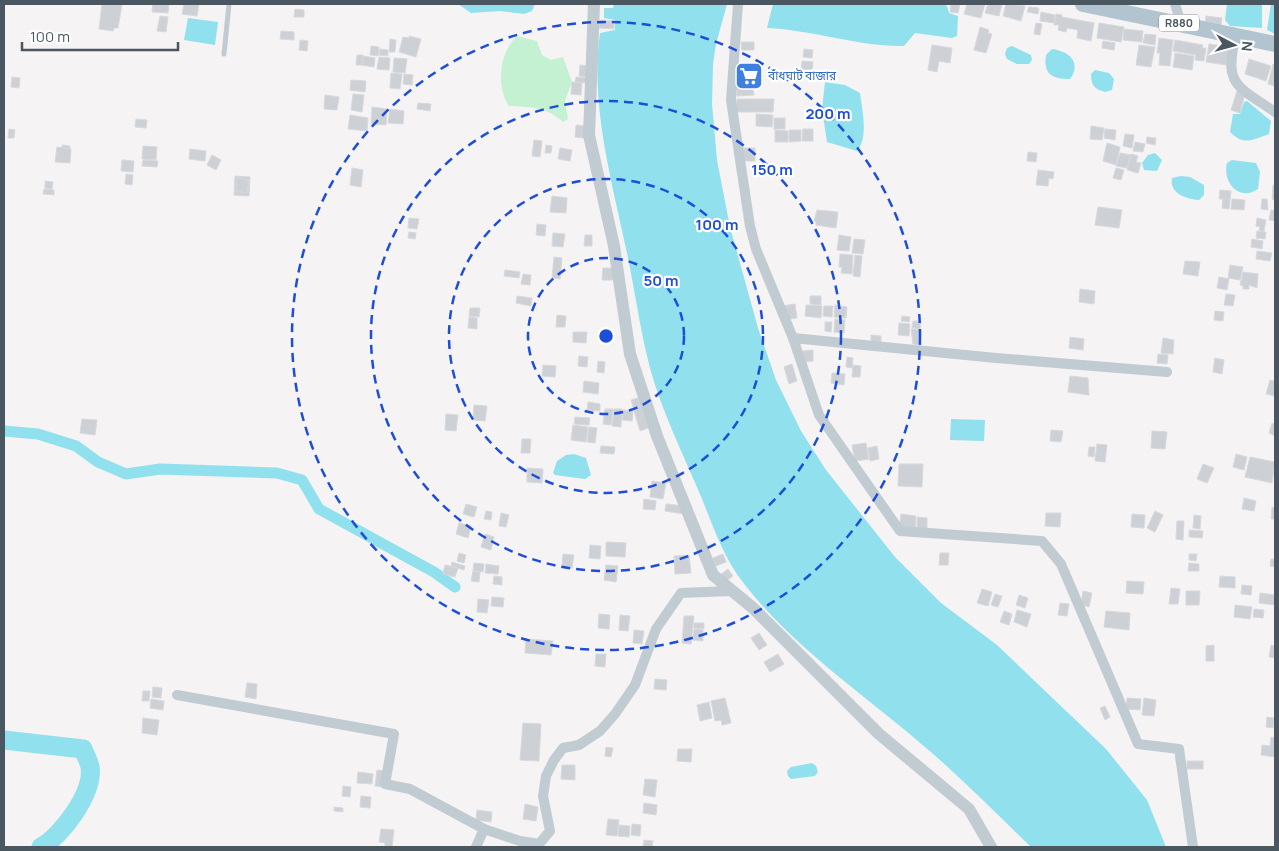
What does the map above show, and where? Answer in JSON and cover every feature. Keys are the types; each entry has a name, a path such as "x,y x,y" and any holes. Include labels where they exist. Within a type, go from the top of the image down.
{"main road":[{"name":"R880","path":"1083,4 1275,44"}],"street":[{"path":"594,4 589,135 612,237 630,354 657,436 713,575 753,608 879,734 969,809 991,847"},
{"path":"738,4 731,100 750,226 756,249 793,338 819,415 900,531 1042,541 1061,564 1138,744 1179,749 1193,847"},
{"path":"1175,4 1181,23"},
{"path":"1236,35 1230,59 1231,75 1236,83 1275,112"},
{"path":"793,338 986,358 1168,372"},
{"path":"177,695 394,734 386,784 410,790 484,829 520,841 540,844 550,831 543,796 546,776 563,748 579,745 600,731 614,714 635,685 656,629 681,593 731,591"},
{"path":"476,847 484,829"}],"lane":[{"path":"224,54 229,4"}],"green space":[{"path":"517,36 537,41 542,55 551,60 563,57 572,82 565,101 568,119 563,122 545,111 509,106 502,89 501,70 506,51"}],"water":[{"path":"458,4 535,4 532,11 524,14 500,11 471,13"},
{"path":"614,4 727,4 716,44 713,64 712,104 717,160 730,227 758,328 776,380 801,431 826,470 895,557 941,603 997,645 1106,749 1147,800 1166,847 1031,847 940,760 787,631 763,607 736,572 719,541 667,417 650,368 643,339 609,171 600,116 598,61 600,33 615,30 615,20 604,18 604,8 613,8"},
{"path":"773,4 942,4 947,6 949,13 958,16 957,36 952,38 915,33 904,46 887,46 785,29 767,28"},
{"path":"1227,4 1262,4 1262,28 1230,26 1225,20"},
{"path":"1271,4 1275,4 1275,34 1267,30"},
{"path":"188,18 218,22 215,45 184,40"},
{"path":"1012,46 1031,55 1032,60 1029,64 1017,64 1007,59 1005,54 1007,48"},
{"path":"1052,49 1064,52 1072,59 1075,68 1070,79 1058,78 1048,71 1045,61 1046,55"},
{"path":"1095,70 1109,73 1114,79 1112,90 1105,92 1094,86 1091,74"},
{"path":"825,82 845,85 860,93 864,131 861,145 857,151 827,142 822,109"},
{"path":"1247,101 1271,121 1269,134 1253,140 1244,140 1230,132 1233,114 1240,114 1244,102"},
{"path":"1155,153 1162,160 1157,171 1144,170 1142,163 1148,155"},
{"path":"1232,160 1256,163 1260,172 1258,189 1244,193 1234,188 1227,177 1226,170 1227,163"},
{"path":"1190,177 1204,185 1204,195 1199,200 1184,197 1173,188 1172,178"},
{"path":"951,419 985,420 984,441 950,440"},
{"path":"574,454 586,458 591,475 585,479 555,475 553,473 557,461 566,455"},
{"path":"812,763 816,766 818,772 815,776 791,779 788,776 787,771 791,767"}],"building":[{"path":"102,4 122,4 118,28 114,28 113,31 99,29"},
{"path":"153,4 169,4 168,13 152,12"},
{"path":"184,4 199,4 197,16 182,14"},
{"path":"951,4 960,4 958,13 950,12"},
{"path":"967,4 985,4 981,18 964,14"},
{"path":"988,4 1002,4 999,16 985,13"},
{"path":"1006,4 1025,6 1021,21 1003,16"},
{"path":"1029,7 1039,8 1038,14 1027,12"},
{"path":"295,9 304,10 304,17 294,17"},
{"path":"1041,12 1055,15 1054,23 1040,21"},
{"path":"1056,14 1062,15 1062,17 1094,23 1091,41 1077,38 1078,30 1067,28 1066,32 1058,30 1059,25 1054,25"},
{"path":"160,16 168,17 166,32 157,31"},
{"path":"1206,16 1222,18 1221,25 1205,24"},
{"path":"600,20 614,21 614,29 599,28"},
{"path":"1036,23 1042,24 1040,35 1034,34"},
{"path":"1099,23 1124,27 1121,42 1097,38"},
{"path":"980,27 989,30 988,33 992,34 986,53 974,50"},
{"path":"1124,29 1143,31 1142,42 1123,40"},
{"path":"281,31 294,32 294,40 280,39"},
{"path":"1145,34 1156,35 1155,45 1143,43"},
{"path":"409,36 421,39 416,57 399,52 403,37 409,38"},
{"path":"1159,38 1173,40 1170,66 1159,65 1160,53 1157,53"},
{"path":"390,39 396,40 395,52 389,52"},
{"path":"300,40 308,41 307,51 299,50"},
{"path":"1175,40 1203,45 1202,48 1206,48 1204,61 1195,60 1196,55 1173,51"},
{"path":"1103,41 1115,43 1114,50 1102,48"},
{"path":"741,42 754,42 754,50 742,50"},
{"path":"1209,44 1229,47 1226,65 1206,62"},
{"path":"932,45 952,48 950,63 939,61 937,72 928,70"},
{"path":"1139,45 1155,47 1151,67 1136,65"},
{"path":"371,46 379,47 378,56 370,55"},
{"path":"380,49 388,50 388,56 379,55"},
{"path":"804,49 813,50 812,58 803,57"},
{"path":"1175,53 1194,56 1192,70 1173,67"},
{"path":"357,55 363,55 362,65 356,65"},
{"path":"363,56 375,58 374,67 362,65"},
{"path":"379,57 390,58 389,70 377,69"},
{"path":"394,58 407,59 405,73 393,72"},
{"path":"1249,59 1271,66 1266,81 1245,74"},
{"path":"802,61 813,62 812,72 801,71"},
{"path":"1273,64 1275,65 1275,86 1268,84"},
{"path":"580,65 589,66 588,77 579,76"},
{"name":"বাঁধঘাট বাজার","path":"737,66 745,66 744,70 754,70 754,67 761,67 761,83 736,82"},
{"path":"391,73 402,74 400,89 390,88"},
{"path":"808,73 818,74 818,80 808,79"},
{"path":"404,74 413,75 412,85 403,84"},
{"path":"12,77 20,78 19,88 11,87"},
{"path":"576,77 587,78 587,83 575,82"},
{"path":"351,80 366,81 365,92 350,90"},
{"path":"572,82 582,83 581,95 571,94"},
{"path":"737,84 752,84 754,95 737,96"},
{"path":"1237,91 1245,94 1240,113 1231,110"},
{"path":"353,94 364,95 362,112 351,110"},
{"path":"325,95 339,97 337,110 324,109"},
{"path":"737,99 774,99 773,112 736,112"},
{"path":"418,103 431,104 430,111 417,109"},
{"path":"372,107 387,109 386,125 371,124"},
{"path":"390,109 404,111 403,124 388,123"},
{"path":"756,114 773,115 772,127 756,126"},
{"path":"350,115 368,118 367,131 348,129"},
{"path":"774,118 785,118 785,129 774,129"},
{"path":"136,119 147,120 146,128 135,127"},
{"path":"576,125 586,126 584,138 575,137"},
{"path":"1091,126 1104,128 1102,140 1090,139"},
{"path":"9,129 15,130 14,138 8,138"},
{"path":"803,129 813,129 813,141 802,141"},
{"path":"1105,129 1116,130 1115,140 1104,138"},
{"path":"775,130 788,131 788,142 775,142"},
{"path":"789,130 801,130 801,141 789,142"},
{"path":"1125,134 1134,135 1132,148 1123,146"},
{"path":"1147,137 1156,138 1155,145 1146,143"},
{"path":"534,140 542,141 540,157 532,156"},
{"path":"1135,142 1145,144 1143,152 1133,151"},
{"path":"1107,143 1120,147 1116,165 1103,161"},
{"path":"62,145 70,146 69,153 62,153"},
{"path":"546,145 552,146 551,153 545,153"},
{"path":"143,146 157,147 156,160 142,159"},
{"path":"57,147 71,149 70,163 55,162"},
{"path":"560,148 572,150 570,161 558,159"},
{"path":"743,148 755,148 755,161 743,161"},
{"path":"190,149 206,151 205,161 189,159"},
{"path":"1028,152 1037,153 1036,162 1027,161"},
{"path":"1120,153 1131,155 1127,168 1116,166"},
{"path":"1131,154 1138,156 1136,162 1141,163 1138,173 1127,170"},
{"path":"212,155 221,160 216,170 207,165"},
{"path":"122,160 134,161 133,172 121,171"},
{"path":"143,160 158,161 157,167 142,166"},
{"path":"352,168 363,170 361,187 350,185"},
{"path":"1116,168 1124,170 1121,180 1113,178"},
{"path":"1038,170 1054,172 1053,179 1049,178 1048,186 1036,185"},
{"path":"126,174 133,175 132,185 125,184"},
{"path":"235,176 250,177 249,196 234,195"},
{"path":"237,178 249,180 247,193 236,191"},
{"path":"45,181 53,182 52,189 45,188"},
{"path":"1273,185 1275,185 1275,200 1272,199"},
{"path":"44,189 54,190 54,195 43,194"},
{"path":"1220,190 1231,191 1229,209 1222,208 1223,199 1219,199"},
{"path":"552,196 567,198 566,213 550,212"},
{"path":"1232,199 1245,200 1244,210 1231,209"},
{"path":"1262,199 1267,199 1268,210 1261,209"},
{"path":"1098,207 1122,210 1119,228 1095,225"},
{"path":"817,210 838,212 836,228 816,225 814,221"},
{"path":"1271,210 1275,211 1275,221 1269,220"},
{"path":"409,218 419,219 417,229 408,228"},
{"path":"1257,218 1266,220 1264,231 1259,231 1260,227 1256,226"},
{"path":"537,224 546,225 545,236 536,235"},
{"path":"1257,231 1266,232 1265,239 1256,238"},
{"path":"409,232 416,233 415,239 408,238"},
{"path":"553,233 565,234 563,247 552,246"},
{"path":"585,235 592,235 592,246 584,246"},
{"path":"839,235 851,237 849,251 837,250"},
{"path":"854,239 865,240 863,254 852,253"},
{"path":"1252,239 1263,241 1262,249 1251,247"},
{"path":"1257,251 1272,253 1270,261 1256,259"},
{"path":"840,254 853,255 852,274 841,273 842,267 839,267"},
{"path":"855,255 862,256 860,277 853,276"},
{"path":"554,257 562,258 560,279 552,278"},
{"path":"1185,261 1200,262 1198,276 1183,274"},
{"path":"1230,265 1243,267 1240,280 1228,278"},
{"path":"603,268 615,268 615,280 602,280"},
{"path":"505,270 520,272 519,278 504,276"},
{"path":"1243,272 1258,274 1257,288 1249,285 1249,289 1243,289 1243,286 1240,285"},
{"path":"523,274 531,275 530,285 521,284"},
{"path":"1219,277 1229,279 1227,290 1217,288"},
{"path":"1080,289 1095,291 1094,304 1079,302"},
{"path":"1226,294 1235,295 1233,306 1224,305"},
{"path":"517,296 532,298 531,306 516,303"},
{"path":"810,296 821,296 821,305 810,304"},
{"path":"795,304 797,318 784,320 782,306"},
{"path":"806,305 822,306 821,318 805,316"},
{"path":"835,305 847,307 846,318 834,317"},
{"path":"824,306 833,306 832,317 823,316"},
{"path":"470,308 480,308 479,317 469,316"},
{"path":"1215,311 1224,312 1223,321 1214,320"},
{"path":"557,315 566,316 565,327 556,327"},
{"path":"902,316 910,317 909,322 901,321"},
{"path":"469,317 477,318 477,329 468,328"},
{"path":"835,319 845,320 844,333 834,332"},
{"path":"913,321 921,321 920,329 912,328"},
{"path":"825,322 832,322 831,332 825,331"},
{"path":"899,323 910,324 909,336 898,335"},
{"path":"911,329 921,330 920,345 913,344"},
{"path":"573,332 587,332 586,343 573,342"},
{"path":"871,335 881,336 881,342 871,341"},
{"path":"1070,337 1084,339 1083,350 1069,348"},
{"path":"1163,338 1174,340 1173,354 1161,353"},
{"path":"813,350 813,361 804,362 803,351"},
{"path":"1158,354 1168,355 1167,364 1157,363"},
{"path":"579,356 588,357 587,367 578,366"},
{"path":"847,357 853,358 852,368 846,367"},
{"path":"1215,358 1224,360 1222,374 1213,372"},
{"path":"598,361 605,362 604,373 597,372"},
{"path":"792,364 797,381 789,384 784,367"},
{"path":"543,365 556,366 555,377 542,376"},
{"path":"853,365 861,366 860,377 852,377"},
{"path":"832,373 845,374 844,385 831,383"},
{"path":"1070,376 1088,378 1089,395 1068,392"},
{"path":"1270,380 1275,381 1275,396 1266,394"},
{"path":"584,381 599,383 598,394 583,392"},
{"path":"638,398 648,428 640,431 631,400"},
{"path":"588,402 600,404 600,411 587,410"},
{"path":"474,405 487,406 485,421 473,420"},
{"path":"605,409 613,409 611,425 603,424"},
{"path":"614,409 622,409 621,427 612,426"},
{"path":"623,410 633,411 632,421 622,420"},
{"path":"446,414 458,415 456,431 445,430"},
{"path":"575,417 590,418 589,425 574,424"},
{"path":"82,419 97,420 95,435 80,433"},
{"path":"1272,423 1275,424 1275,436 1269,433"},
{"path":"573,425 588,427 586,442 571,440"},
{"path":"589,427 597,428 595,443 587,442"},
{"path":"1051,430 1063,431 1061,442 1050,441"},
{"path":"1152,431 1167,432 1165,449 1151,448"},
{"path":"522,439 531,439 530,453 521,453"},
{"path":"866,443 869,459 855,461 852,445"},
{"path":"1097,444 1107,445 1105,462 1095,461"},
{"path":"601,446 615,447 614,454 600,453"},
{"path":"877,446 879,459 870,461 868,448"},
{"path":"1089,447 1095,447 1094,457 1088,456"},
{"path":"1236,454 1247,457 1244,470 1233,467"},
{"path":"1250,457 1275,462 1272,483 1245,477"},
{"path":"899,464 923,464 922,487 898,486"},
{"path":"1203,464 1214,468 1207,483 1197,479"},
{"path":"527,468 543,469 542,483 527,482"},
{"path":"652,481 666,483 663,499 650,497"},
{"path":"1244,498 1256,501 1254,511 1242,509"},
{"path":"644,499 656,501 655,510 643,509"},
{"path":"466,504 477,507 474,517 463,514"},
{"path":"666,504 685,506 684,514 665,511"},
{"path":"1272,507 1275,508 1275,519 1271,519"},
{"path":"486,511 492,512 491,520 484,519"},
{"path":"1155,511 1163,515 1155,532 1147,528"},
{"path":"501,513 509,515 506,527 499,526"},
{"path":"1046,513 1061,513 1060,527 1045,526"},
{"path":"901,514 916,516 915,531 899,530"},
{"path":"1132,514 1145,515 1144,528 1131,527"},
{"path":"1194,515 1201,516 1200,529 1193,528"},
{"path":"917,517 927,518 927,530 917,529"},
{"path":"1177,521 1184,521 1183,540 1176,539"},
{"path":"459,523 471,526 468,538 456,534"},
{"path":"1189,530 1203,531 1202,538 1189,537"},
{"path":"485,534 494,537 491,550 481,547"},
{"path":"606,542 626,543 625,557 606,556"},
{"path":"590,545 601,546 600,559 589,558"},
{"path":"459,553 466,555 464,563 457,561"},
{"path":"940,553 949,553 948,565 939,565"},
{"path":"563,554 574,555 572,568 562,567"},
{"path":"723,554 726,562 716,566 713,558"},
{"path":"1189,554 1197,554 1196,561 1189,560"},
{"path":"689,555 691,573 675,574 674,556"},
{"path":"1271,559 1275,559 1275,567 1270,566"},
{"path":"452,562 465,566 464,570 451,566"},
{"path":"474,563 484,564 483,572 473,571"},
{"path":"1189,563 1199,564 1199,571 1188,571"},
{"path":"486,564 499,566 498,574 485,573"},
{"path":"445,565 458,568 455,577 443,574"},
{"path":"606,565 618,566 616,582 604,580"},
{"path":"728,569 733,576 725,582 720,575"},
{"path":"473,571 480,572 479,582 471,581"},
{"path":"494,576 502,577 502,585 493,584"},
{"path":"1220,576 1235,577 1235,588 1219,587"},
{"path":"1127,581 1144,582 1143,594 1126,593"},
{"path":"1242,585 1252,586 1251,595 1241,594"},
{"path":"1171,588 1180,589 1178,604 1169,604"},
{"path":"982,589 992,592 988,606 977,603"},
{"path":"1083,591 1092,593 1089,607 1081,605"},
{"path":"1186,591 1200,591 1199,605 1186,605"},
{"path":"1260,593 1275,595 1275,605 1259,603"},
{"path":"995,594 1002,596 998,607 991,605"},
{"path":"1019,595 1028,598 1025,608 1016,605"},
{"path":"492,597 504,598 503,607 491,606"},
{"path":"478,599 489,600 487,613 477,612"},
{"path":"1060,603 1069,604 1067,616 1058,615"},
{"path":"1235,605 1252,607 1250,619 1234,617"},
{"path":"1254,609 1264,610 1263,618 1253,617"},
{"path":"1017,610 1031,614 1027,627 1014,622"},
{"path":"1004,611 1012,614 1009,625 1000,622"},
{"path":"1106,611 1130,613 1129,630 1104,627"},
{"path":"599,614 610,615 609,629 598,628"},
{"path":"620,615 630,616 628,631 619,630"},
{"path":"684,616 694,616 691,644 682,643"},
{"path":"694,623 704,623 704,629 694,628"},
{"path":"694,629 703,630 703,641 693,640"},
{"path":"634,630 644,631 642,644 633,643"},
{"path":"759,633 767,645 759,650 751,638"},
{"path":"526,639 553,641 551,655 525,653"},
{"path":"1214,645 1214,661 1206,661 1206,646"},
{"path":"1271,645 1275,646 1275,658 1269,657"},
{"path":"596,654 606,654 605,667 595,666"},
{"path":"778,654 784,664 770,672 764,662"},
{"path":"655,679 667,680 666,690 654,689"},
{"path":"247,683 257,684 256,699 245,697"},
{"path":"153,687 162,688 161,698 152,697"},
{"path":"143,691 150,691 149,701 142,701"},
{"path":"725,698 731,723 722,725 721,720 715,721 711,701"},
{"path":"1127,698 1141,699 1140,710 1126,709"},
{"path":"1144,698 1156,700 1154,716 1142,715"},
{"path":"151,699 164,701 163,710 150,708"},
{"path":"709,702 712,718 700,721 697,705"},
{"path":"1105,706 1110,717 1105,720 1100,708"},
{"path":"1267,717 1274,718 1273,728 1266,727"},
{"path":"143,718 159,720 157,735 142,733"},
{"path":"523,723 541,724 539,761 520,760"},
{"path":"1271,737 1275,738 1275,757 1261,755 1262,745 1270,746"},
{"path":"606,747 613,748 611,757 605,756"},
{"path":"678,749 692,749 691,762 677,761"},
{"path":"1187,761 1203,761 1203,769 1187,769"},
{"path":"562,765 575,765 575,780 561,779"},
{"path":"377,770 385,771 383,787 375,786"},
{"path":"358,772 373,774 372,784 357,783"},
{"path":"645,779 657,780 655,797 643,795"},
{"path":"343,786 351,787 350,797 342,796"},
{"path":"361,796 371,797 370,808 360,807"},
{"path":"644,803 657,805 656,815 643,813"},
{"path":"525,804 538,807 536,821 523,819"},
{"path":"334,807 343,808 343,812 334,811"},
{"path":"477,810 492,812 491,822 476,820"},
{"path":"608,819 619,820 617,836 606,835"},
{"path":"632,824 641,825 640,836 631,835"},
{"path":"619,825 630,826 629,837 618,836"},
{"path":"381,829 394,830 392,847 385,847 385,843 379,842"},
{"path":"644,840 653,841 652,847 643,847"}],"waterway":[{"path":"4,431 38,434 76,446 98,462 126,474 160,469 277,473 302,480 319,509 434,572 455,587"},
{"path":"4,740 83,749 89,762 90,777 82,800 67,823 41,847"}],"place":[{"name":"বাঁধঘাট বাজার","path":"749,76"}]}
